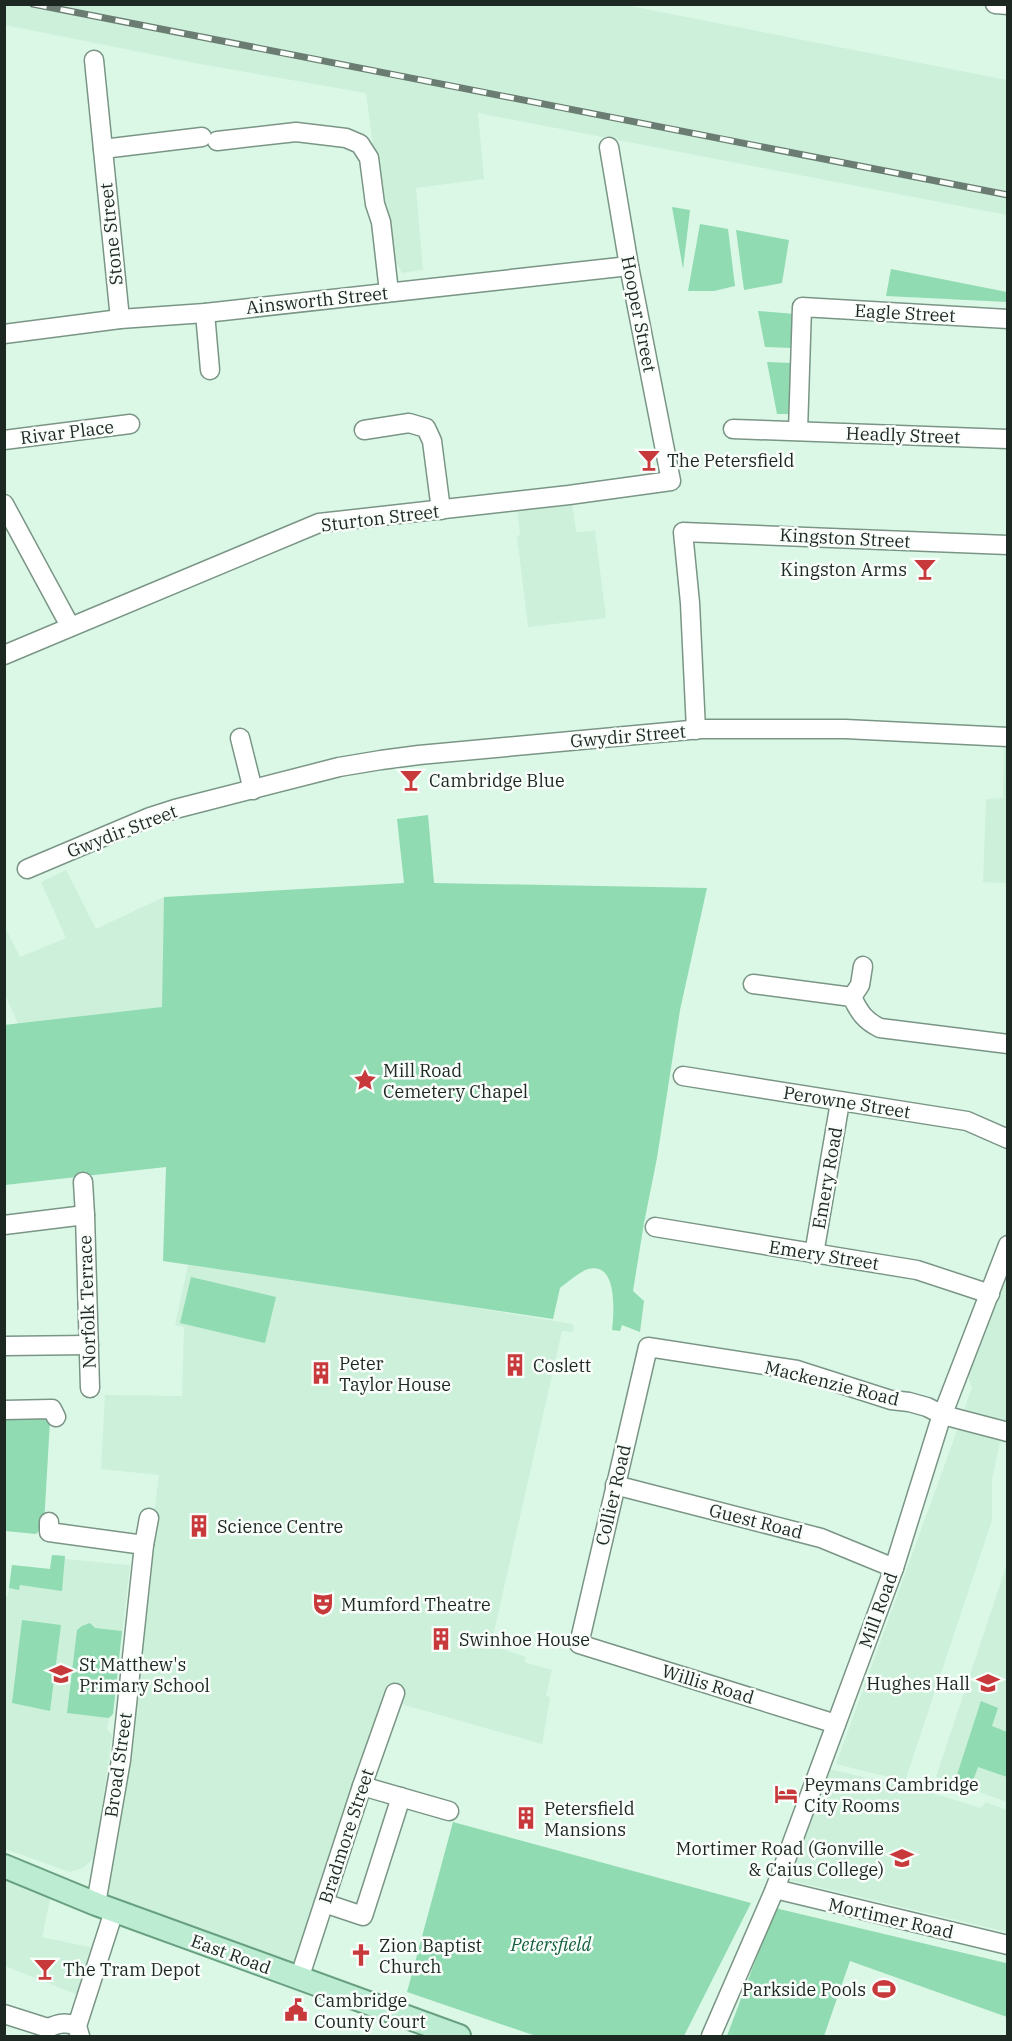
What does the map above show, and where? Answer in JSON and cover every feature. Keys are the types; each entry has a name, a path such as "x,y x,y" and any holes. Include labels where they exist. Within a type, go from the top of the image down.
{"main road":[{"name":"East Road","path":"4,1866 105,1908 459,2037"}],"street":[{"path":"994,4 1008,5"},
{"name":"Stone Street","path":"94,60 120,320"},
{"path":"103,149 296,132 346,138 360,144 369,158 375,204 381,222 389,292"},
{"name":"Hooper Street","path":"609,147 629,266 671,481"},
{"name":"Ainsworth Street","path":"4,334 629,266"},
{"name":"Eagle Street","path":"798,432 802,307 1008,319"},
{"path":"205,313 210,370"},
{"name":"Rivar Place","path":"4,440 130,423"},
{"path":"364,430 409,423 426,428 432,441 441,510"},
{"name":"Headly Street","path":"733,429 1008,439"},
{"name":"Sturton Street","path":"4,655 319,523 671,481"},
{"path":"4,504 70,626"},
{"name":"Kingston Street","path":"696,730 690,603 683,532 1008,545"},
{"name":"Gwydir Street","path":"27,869 150,817 339,767 419,755 696,730 844,729 1008,737"},
{"path":"240,738 254,790"},
{"path":"852,997 860,985 863,966"},
{"path":"753,984 852,997"},
{"path":"852,997 860,1014 868,1022 880,1028 1008,1044"},
{"name":"Perowne Street","path":"683,1076 968,1121 1008,1139"},
{"name":"Emery Road","path":"813,1254 840,1102"},
{"name":"Norfolk Terrace","path":"83,1182 90,1388"},
{"name":"Norfolk Terrace","path":"4,1225 85,1215"},
{"name":"Emery Street","path":"655,1227 917,1270 990,1294"},
{"name":"Mill Road","path":"711,2037 775,1889 894,1568 943,1416 1008,1245"},
{"path":"4,1346 89,1345"},
{"name":"Mackenzie Road","path":"648,1347 797,1370 891,1400 927,1407 943,1416 1008,1432"},
{"name":"Collier Road","path":"579,1644 648,1347"},
{"path":"4,1410 52,1409 56,1417"},
{"name":"Guest Road","path":"615,1485 821,1538 894,1568"},
{"name":"Broad Street","path":"79,2032 105,1908 144,1545 149,1518"},
{"path":"49,1522 49,1532 144,1545"},
{"name":"Willis Road","path":"579,1644 836,1724"},
{"name":"Bradmore Street","path":"299,1979 395,1693"},
{"path":"362,1786 449,1810"},
{"path":"324,1903 363,1916 401,1797"},
{"name":"Mortimer Road","path":"775,1889 1008,1945"},
{"path":"4,2014 48,2032 60,2023 68,2023 79,2032"}],"shaded area":[{"path":"5,4 625,5 1007,80 1007,215 478,113 484,179 416,188 423,270 402,273 390,251 381,207 366,93 200,64 5,25"},
{"path":"572,501 576,532 595,531 606,618 528,627 517,536 520,535 517,507"},
{"path":"1004,742 1007,742 1007,883 983,882 986,799 1003,798"},
{"path":"66,870 96,929 164,897 163,1008 18,1024 5,994 4,925 20,957 66,938 41,882"},
{"path":"188,1265 573,1324 573,1332 562,1331 491,1645 526,1657 524,1662 552,1670 546,1695 550,1698 542,1744 387,1700 296,1969 102,1894 122,1774 159,1475 101,1469 105,1395 182,1396 184,1327 175,1325"},
{"path":"1007,1268 1007,1443 1000,1442 992,1479 992,1520 905,1781 836,1764 957,1431 972,1387 968,1377"},
{"name":"St Matthew's Primary School","path":"52,1555 65,1556 65,1559 130,1565 113,1714 109,1718 107,1729 112,1736 95,1857 83,1868 70,1872 5,1849 4,1596 8,1596 12,1565 50,1569"},
{"name":"Hughes Hall","path":"1007,1564 1007,1802 936,1777"},
{"name":"Mortimer Road (Gonville & Caius College)","path":"829,1769 932,1793 981,1808 986,1802 1007,1810 1007,1932 788,1880"},
{"path":"4,1878 51,1895 42,1937 94,1948 81,1996 5,1966"}],"green space":[{"path":"672,207 690,210 683,269"},
{"path":"700,224 728,229 735,286 714,291 688,291"},
{"path":"736,230 789,240 782,283 744,290"},
{"path":"891,269 1007,292 1007,302 886,296"},
{"path":"758,311 795,314 793,348 765,347"},
{"path":"767,362 792,363 791,414 777,414"},
{"path":"428,815 434,883 707,888 680,1010 633,1291 644,1301 640,1332 622,1325 620,1331 612,1330 612,1290 605,1273 598,1269 585,1270 560,1288 553,1319 163,1261 166,1167 5,1185 4,1025 162,1007 164,897 404,883 397,819"},
{"path":"191,1277 276,1297 265,1343 180,1323"},
{"path":"44,1414 50,1421 44,1524 36,1534 5,1531 4,1415"},
{"path":"52,1555 65,1556 62,1591 20,1585 19,1590 9,1588 12,1565 50,1569"},
{"path":"22,1620 61,1625 50,1711 12,1703"},
{"path":"90,1623 95,1628 122,1631 113,1714 109,1718 67,1713 77,1630"},
{"path":"981,1701 998,1708 992,1726 1007,1732 1007,1777 978,1767 970,1789 954,1784"},
{"name":"Petersfield","path":"453,1822 751,1903 684,2036 536,2036 407,1992"},
{"path":"775,1908 1006,1963 1007,2017 850,1961 824,2036 727,2036"}],"railway":[{"path":"33,4 1008,195"}],"place":[{"name":"The Petersfield","path":"649,460"},
{"name":"Kingston Arms","path":"925,569"},
{"name":"Cambridge Blue","path":"411,780"},
{"name":"Mill Road Cemetery Chapel","path":"365,1080"},
{"name":"Coslett","path":"515,1365"},
{"name":"Peter Taylor House","path":"321,1373"},
{"name":"Science Centre","path":"199,1526"},
{"name":"Mumford Theatre","path":"323,1604"},
{"name":"Swinhoe House","path":"441,1639"},
{"name":"St Matthew's Primary School","path":"61,1674"},
{"name":"Hughes Hall","path":"988,1683"},
{"name":"Peymans Cambridge City Rooms","path":"786,1794"},
{"name":"Petersfield Mansions","path":"526,1818"},
{"name":"Mortimer Road (Gonville & Caius College)","path":"902,1858"},
{"name":"Zion Baptist Church","path":"361,1955"},
{"name":"The Tram Depot","path":"45,1969"},
{"name":"Parkside Pools","path":"884,1989"},
{"name":"Cambridge County Court","path":"296,2010"}]}
